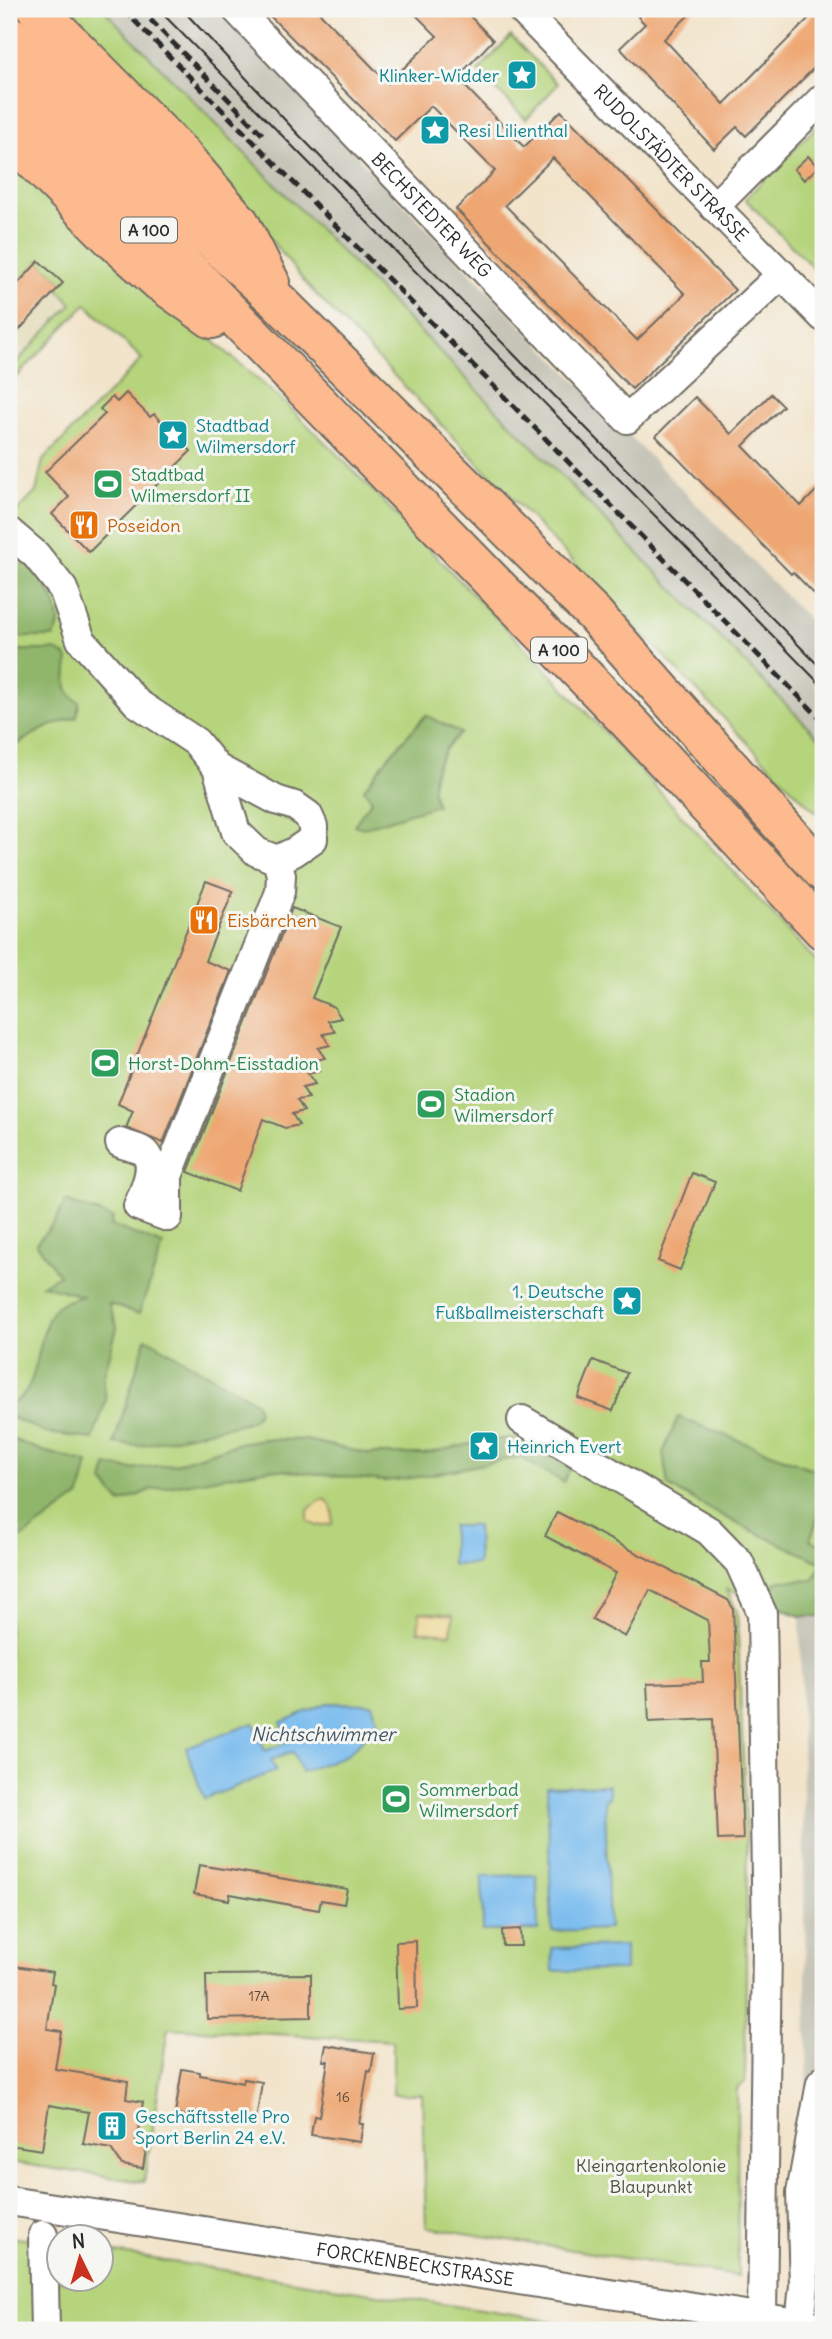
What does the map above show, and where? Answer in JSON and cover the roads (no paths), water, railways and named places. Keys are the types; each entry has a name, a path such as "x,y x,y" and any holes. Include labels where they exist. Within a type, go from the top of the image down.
{"highway":[{"path":"37,9 172,144 240,223 280,303"},
{"name":"A 100","path":"9,35 230,257 280,303 593,613 823,872"},
{"name":"A 100","path":"9,85 629,722 823,930"},
{"path":"9,136 110,238 160,282 289,374"},
{"path":"789,834 823,861"}],"street":[{"name":"BECHSTEDTER WEG","path":"236,9 627,419 782,274"},
{"name":"RUDOLSTÄDTER STRASSE","path":"521,9 823,317"},
{"path":"714,208 823,99"},
{"path":"9,532 36,555 63,589 81,640 137,703 196,742 217,768 236,832 257,852 277,860 313,839 313,826 308,815 217,768"},
{"path":"120,1143 142,1151 147,1156 148,1180 138,1206 168,1217 168,1176 280,892 281,875 277,860"},
{"path":"522,1420 709,1531 739,1562 762,1613 767,1946 762,2317"},
{"path":"812,2325 804,2285 801,2193 823,2081"},
{"name":"FORCKENBECKSTRASSE","path":"9,2201 812,2325"},
{"path":"43,2235 45,2330"}],"water":[{"path":"452,1526 477,1526 478,1564 452,1565"},
{"name":"Nichtschwimmer","path":"327,1703 372,1704 379,1724 347,1755 301,1772 293,1752 271,1760 276,1771 204,1799 186,1748 254,1723 265,1751 288,1742 281,1722"},
{"path":"609,1785 609,1798 605,1799 609,1929 552,1931 547,1787"},
{"path":"537,1875 538,1930 483,1931 482,1876"},
{"path":"625,1946 625,1970 553,1971 552,1948"}],"tram line":[{"path":"158,9 823,687"},
{"path":"182,9 297,133 823,670"}],"railway":[{"path":"123,9 823,721"},
{"path":"140,9 265,137"}],"place":[{"name":"Klinker-Widder","path":"522,75"},
{"name":"Resi Lilienthal","path":"435,130"},
{"name":"Stadtbad Wilmersdorf","path":"173,435"},
{"name":"Stadtbad Wilmersdorf II","path":"108,484"},
{"name":"Poseidon","path":"84,525"},
{"name":"Eisbärchen","path":"204,920"},
{"name":"Horst-Dohm-Eisstadion","path":"105,1063"},
{"name":"Stadion Wilmersdorf","path":"431,1104"},
{"name":"1. Deutsche Fußballmeisterschaft","path":"627,1301"},
{"name":"Heinrich Evert","path":"484,1446"},
{"name":"Sommerbad Wilmersdorf","path":"396,1799"},
{"name":"Geschäftsstelle Pro Sport Berlin 24 e.V.","path":"112,2126"}],"park label":[{"name":"Kleingartenkolonie Blaupunkt","path":"651,2175"}]}
